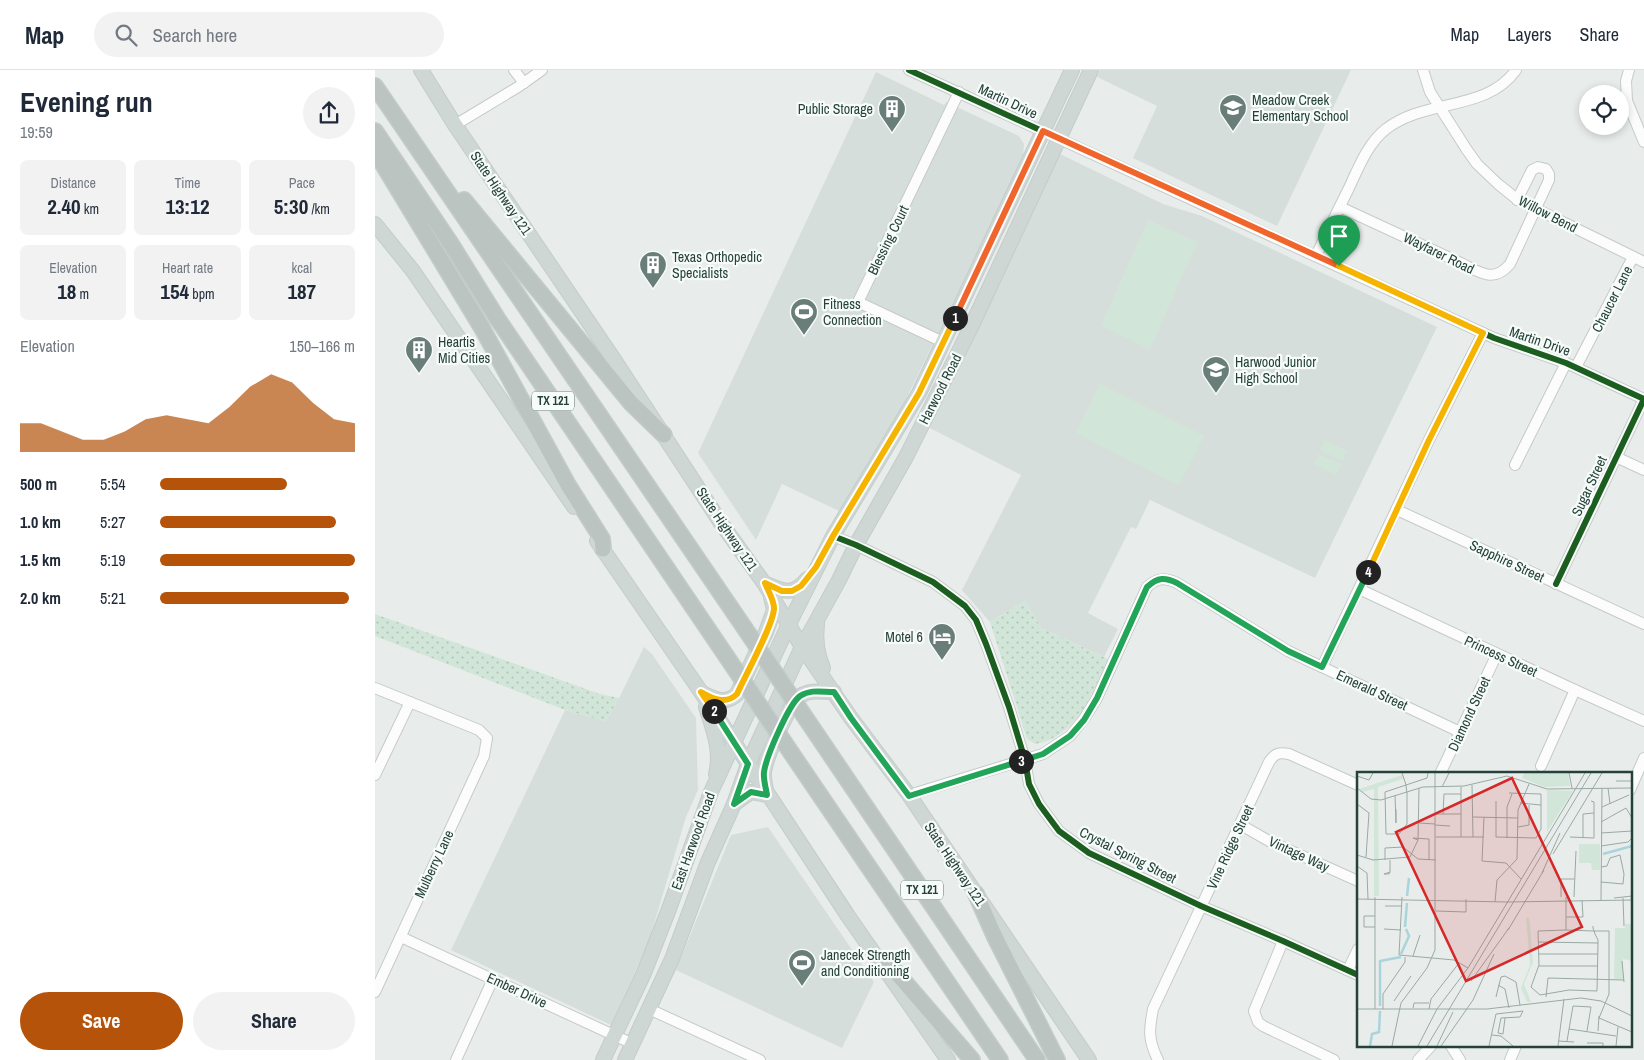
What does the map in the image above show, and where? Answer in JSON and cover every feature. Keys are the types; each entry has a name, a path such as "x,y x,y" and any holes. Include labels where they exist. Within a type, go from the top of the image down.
{"highway":[{"name":"TX 121","path":"375,86 496,261 1037,1060"},
{"path":"404,130 419,139 519,268 631,403 664,435"},
{"name":"TX 121","path":"375,131 451,244 497,318 1000,1060"},
{"path":"375,151 482,328 568,485 601,539 603,549"},
{"path":"977,894 995,937 1057,1060"},
{"path":"879,959 889,964 972,1060"}],"main road":[{"name":"State Highway 121","path":"421,70 455,125 664,435 721,523 765,583 803,647 851,718 909,796 977,894 1089,1060"},
{"name":"Harwood Road","path":"789,624 833,536 919,393 1072,70"},
{"name":"Harwood Road","path":"803,647 856,545 906,457 959,350 1091,70"},
{"path":"375,224 413,271 701,692 848,916 948,1060"},
{"path":"991,241 1005,252"},
{"path":"943,342 959,350"},
{"path":"887,448 906,457"},
{"path":"765,583 782,591 792,591 801,586 816,567"},
{"path":"701,692 715,699 725,700 733,698 737,694 766,632 774,610 765,583"},
{"path":"767,795 763,774 789,710 799,696 810,691 834,692 818,657 815,637 817,622"},
{"name":"East Harwood Road","path":"603,1060 643,973 669,909 711,792 789,624"},
{"name":"East Harwood Road","path":"625,1060 691,910 708,862 734,804 748,764 803,647"},
{"path":"701,692 717,744 718,764 711,792"},
{"path":"734,804 751,792 767,795"},
{"path":"669,909 691,910"}],"street":[{"path":"514,70 524,83"},
{"path":"455,125 542,70"},
{"name":"Martin Drive","path":"909,70 1483,333 1571,365 1644,399"},
{"name":"Willow Bend","path":"1423,70 1430,92 1467,150 1477,164 1492,179 1517,200 1644,262"},
{"path":"1316,256 1368,150 1381,134 1397,122 1440,106 1481,97 1505,83 1516,70"},
{"path":"1629,70 1625,81 1627,102 1644,142"},
{"name":"Blessing Court","path":"943,342 858,302 959,92"},
{"path":"1517,200 1532,170 1538,167 1544,168 1548,172 1549,180 1534,209"},
{"name":"Wayfarer Road","path":"1340,207 1487,275 1500,272 1510,264 1534,209"},
{"name":"Chaucer Lane","path":"1515,466 1633,257"},
{"path":"1322,667 1429,440 1483,333"},
{"name":"Sugar Street","path":"1556,584 1644,399"},
{"path":"1616,457 1644,470"},
{"name":"Sapphire Street","path":"1397,510 1644,624"},
{"name":"Crystal Spring Street","path":"833,536 933,582 965,606 976,620 986,644 1025,760 1029,784 1039,804 1059,831 1089,852 1201,906 1357,974"},
{"name":"Emerald Street","path":"1025,760 1048,751 1070,736 1084,720 1097,698 1147,587 1153,581 1161,578 1177,583 1288,651 1461,732"},
{"name":"Princess Street","path":"1359,589 1644,721"},
{"name":"Diamond Street","path":"1441,772 1497,654"},
{"path":"375,688 410,702 375,776"},
{"path":"1541,766 1575,690"},
{"name":"Mulberry Lane","path":"375,992 484,756 487,738 479,730 410,702"},
{"name":"Vine Ridge Street","path":"1158,1060 1154,1051 1150,1028 1153,1009 1269,762 1275,755 1281,752 1289,754 1357,785"},
{"path":"1631,788 1644,758"},
{"path":"909,796 1025,760"},
{"name":"Vintage Way","path":"1241,825 1269,841 1357,882"},
{"name":"Ember Drive","path":"401,937 633,1044"},
{"path":"1283,941 1255,1011 1259,1022 1263,1026 1334,1060"},
{"path":"1348,970 1357,951"},
{"path":"456,1060 493,980"},
{"path":"649,1009 760,1060"},
{"path":"1417,1060 1429,1048"},
{"path":"1452,1048 1459,1060"},
{"path":"1509,1060 1515,1048"}],"shaded area":[{"name":"Meadow Creek Elementary School","path":"1100,70 1351,70 1277,226 1133,158 1157,106 1097,77"},
{"path":"876,72 944,105 946,102 1019,136 1024,144 1023,157 901,410 839,511 782,484 756,540 698,453"},
{"name":"Harwood Junior High School","path":"1060,154 1163,204 1202,216 1437,327 1315,578 1150,500 1136,529 1131,527 1088,613 1118,629 1104,657 1041,628 1025,601 990,622 962,590 1021,475 928,427"},
{"path":"644,647 652,654 696,718 698,790 686,817 648,944 611,1025 451,950 565,710 606,721"},
{"path":"768,827 874,982 842,1048 676,970 731,835"}],"green space":[{"path":"1148,220 1197,242 1150,349 1101,326"},
{"path":"1100,384 1204,436 1179,485 1076,433"},
{"path":"1325,440 1347,451 1342,461 1320,450"},
{"path":"1318,454 1341,464 1336,475 1314,464"},
{"path":"1025,601 1041,628 1108,659 1089,699 1072,723 1061,733 1049,740 1035,744 1027,739 990,622"},
{"path":"375,614 600,694 619,698 606,721 565,710 375,636"}],"cycle path":[{"path":"909,70 1494,338 1566,363 1644,399 1556,584"},
{"path":"833,536 933,582 965,606 976,620 1009,707 1025,760 1029,784 1039,804 1059,831 1089,853 1201,906 1357,975"}],"place":[{"name":"Meadow Creek Elementary School","path":"1233,132"},
{"name":"Public Storage","path":"892,133"},
{"name":"Texas Orthopedic Specialists","path":"653,289"},
{"name":"Fitness Connection","path":"804,336"},
{"name":"Heartis Mid Cities","path":"419,374"},
{"name":"Harwood Junior High School","path":"1216,394"},
{"name":"Motel 6","path":"942,661"},
{"name":"Janecek Strength and Conditioning","path":"802,987"}],"route":[{"path":"1043,131 1339,266 1483,333 1429,440 1322,667 1288,651 1177,583 1161,578 1153,581 1147,587 1097,698 1084,720 1070,736 1043,754 909,796 834,692 810,691 799,696 789,710 768,760 763,774 767,795 751,792 734,804 748,764 701,692 715,699 725,700 733,698 737,694 766,632 774,610 765,583 782,591 792,591 801,586 816,567 919,393 1043,131"}]}
